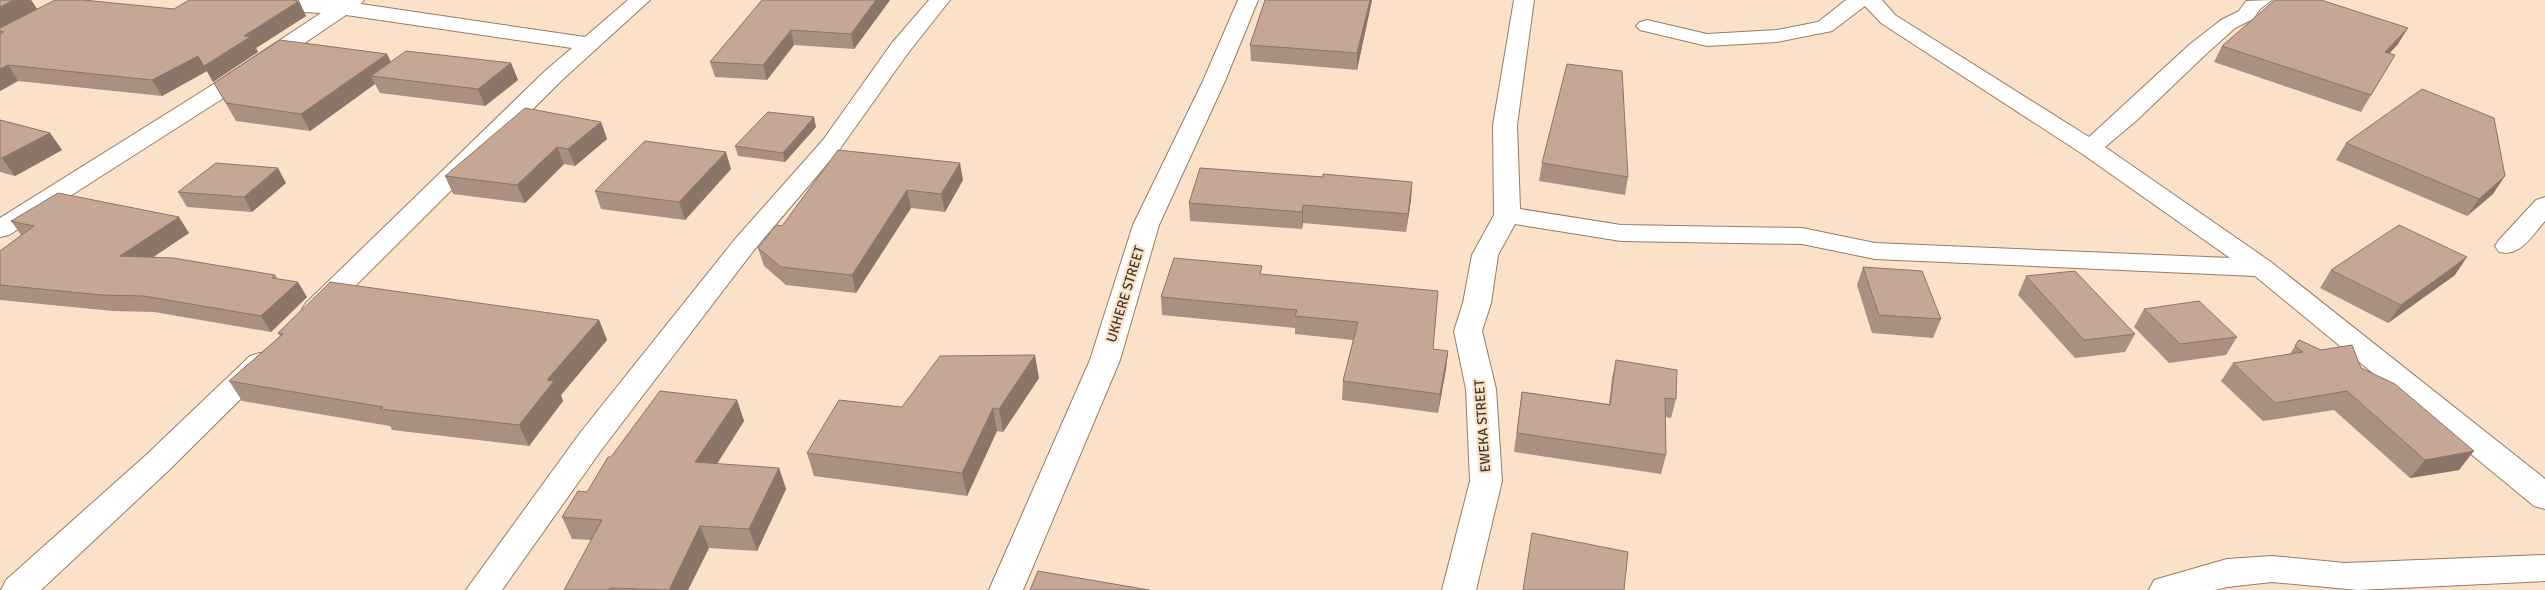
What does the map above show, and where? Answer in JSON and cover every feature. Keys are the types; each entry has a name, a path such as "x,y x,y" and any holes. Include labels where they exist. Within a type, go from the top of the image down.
{"street":[{"path":"202,0 348,4 590,44"},
{"path":"296,328 553,76 640,0"},
{"path":"483,590 591,441 745,244 831,145 900,48 940,0"},
{"name":"UKHERE STREET","path":"1006,590 1105,360 1146,225 1214,81 1248,0"},
{"name":"EWEKA STREET","path":"1459,590 1486,481 1481,389 1468,331 1476,304 1485,255 1506,215 1505,126 1524,0"},
{"path":"1647,26 1707,40 1777,36 1825,27 1859,0"},
{"path":"1871,0 1888,19 2090,148 2262,268 2545,497"},
{"path":"2090,148 2129,115 2197,50 2228,24 2246,15 2253,5 2262,0"},
{"path":"0,229 214,94 348,4"},
{"path":"2508,246 2545,205"},
{"path":"1506,215 1621,233 1802,236 1875,251 2262,268"},
{"path":"18,590 156,464 275,349"},
{"path":"2166,590 2227,573 2272,569 2345,577 2545,568"}],"building":[{"path":"0,0 14,0 0,7"},
{"path":"55,0 83,0 174,9 189,0 299,1 244,36 250,37 204,66 198,56 152,80 8,65 0,69 0,34 4,32 0,31 0,28"},
{"path":"762,0 876,0 851,34 791,30 763,65 710,62"},
{"path":"1265,0 1370,0 1357,53 1250,45"},
{"path":"2275,0 2321,0 2408,28 2385,52 2395,55 2371,95 2222,46"},
{"path":"280,40 387,54 301,114 226,103 214,83"},
{"path":"406,51 511,63 478,89 371,76"},
{"path":"1567,64 1622,71 1628,177 1542,163"},
{"path":"2422,89 2494,118 2505,176 2479,199 2346,143"},
{"path":"525,108 601,122 568,149 557,147 517,185 445,176"},
{"path":"768,112 814,117 783,153 735,146"},
{"path":"0,120 50,133 0,158"},
{"path":"645,141 726,152 679,202 595,191"},
{"path":"838,150 960,163 941,194 907,190 852,275 781,267 758,248 776,225 782,226"},
{"path":"216,163 278,168 244,197 178,192"},
{"path":"1200,168 1323,177 1323,174 1412,182 1408,214 1303,205 1302,212 1189,203"},
{"path":"58,193 179,217 120,256 173,258 275,275 272,278 298,282 261,316 144,296 102,295 0,285 0,251 34,226 11,221"},
{"path":"2399,225 2467,257 2401,305 2331,270"},
{"path":"1174,258 1262,266 1260,274 1438,291 1433,349 1448,351 1440,394 1343,381 1358,322 1295,316 1297,310 1161,297"},
{"path":"1863,267 1922,271 1941,319 1879,315"},
{"path":"2075,271 2135,334 2084,340 2026,276"},
{"path":"330,282 599,320 547,380 554,381 519,425 380,409 383,407 229,381 283,334 278,333"},
{"path":"2199,301 2237,337 2180,344 2144,309"},
{"path":"2299,340 2321,350 2352,345 2361,368 2395,384 2474,451 2425,460 2347,391 2275,403 2233,363 2303,352 2295,346"},
{"path":"1035,355 999,409 993,408 962,473 807,453 839,400 902,407 940,356"},
{"path":"1616,360 1677,370 1676,399 1665,398 1666,455 1517,433 1522,392 1610,405"},
{"path":"660,391 737,400 695,462 779,468 749,529 700,526 669,590 610,588 609,590 564,590 602,520 562,517 578,491 587,492 608,457 611,457"},
{"path":"1532,533 1628,552 1624,590 1523,590"},
{"path":"1038,571 1149,590 1030,590"}]}
